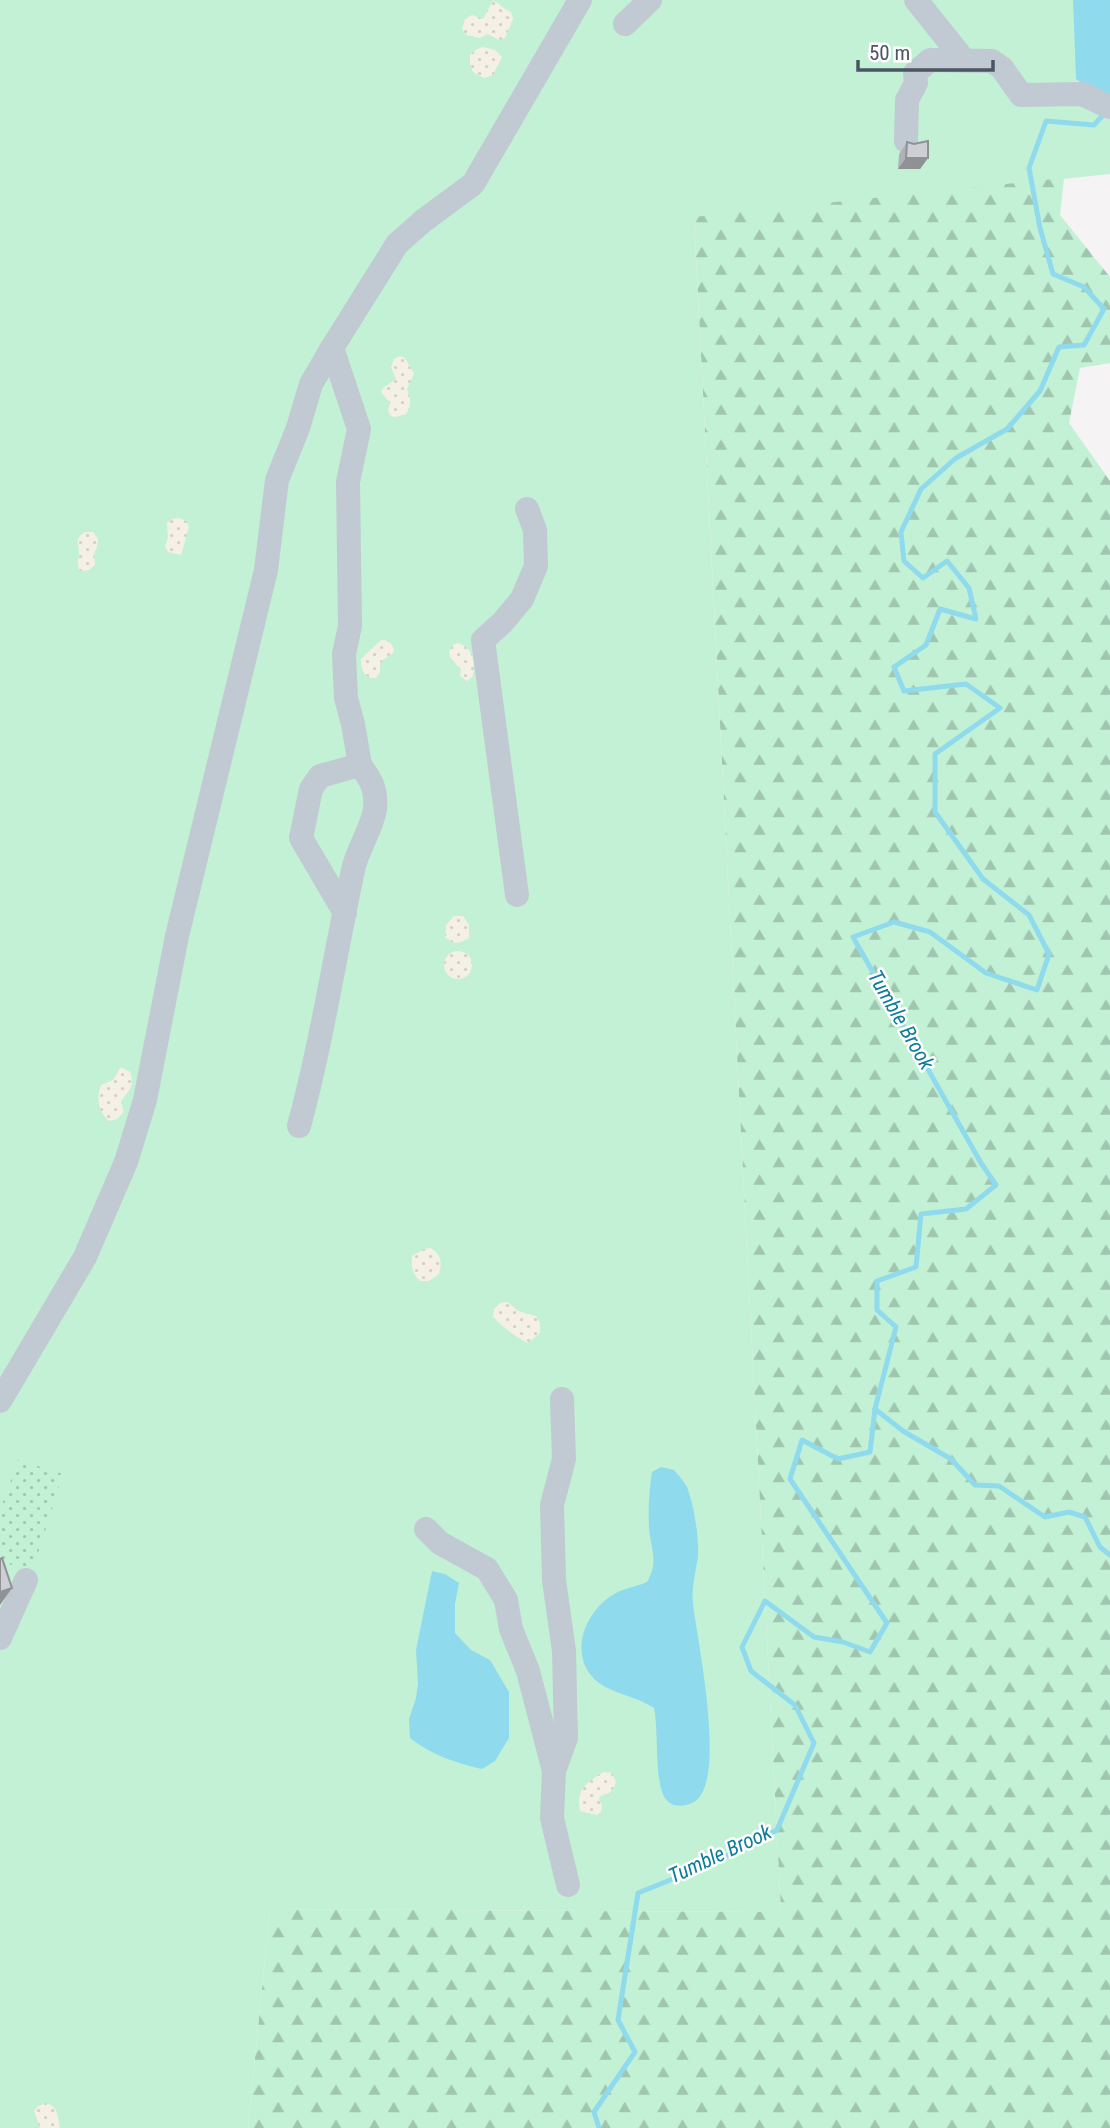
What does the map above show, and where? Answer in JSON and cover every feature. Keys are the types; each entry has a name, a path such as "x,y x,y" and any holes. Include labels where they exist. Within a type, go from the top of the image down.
{"lane":[{"path":"0,1401 85,1257 126,1162 145,1100 177,936 266,570 277,480 298,428 311,384 397,244 473,184 580,0"},
{"path":"625,24 650,0"},
{"path":"916,0 964,60"},
{"path":"906,141 908,100 916,83 915,73 930,60 992,61 1002,68 1021,95 1082,94 1102,103"},
{"path":"299,1126 313,1072 354,865 375,810 373,783 360,765 346,698 344,654 350,626 348,482 359,429 332,348"},
{"path":"517,895 483,640 522,599 536,566 535,530 527,509"},
{"path":"345,913 301,838 311,789 320,776 360,765"},
{"path":"554,1771 566,1738 564,1651 555,1580 552,1505 564,1459 562,1399"},
{"path":"426,1529 440,1543 487,1569 506,1600 511,1629 528,1671 554,1771 552,1818 568,1885"},
{"path":"0,1638 26,1580"}],"green space":[{"path":"0,0 1110,0 1110,174 694,218 781,1912 270,1909 248,2128 0,2128"},
{"path":"1064,178 1060,215 1110,277 1110,363 1080,368 1069,423 1110,481 1110,2128 248,2128 270,1909 781,1912 694,217"},
{"path":"18,1460 63,1474 32,1572 0,1561 0,1511"}],"sand":[{"path":"493,1 511,12 513,19 505,38 499,40 488,34 480,38 467,35 462,29 465,19 472,15 483,19"},
{"path":"483,47 495,50 502,57 493,75 484,78 473,72 470,64 470,55"},
{"path":"400,356 405,358 414,374 407,389 409,409 405,415 394,417 388,410 390,403 381,392 396,379 391,367 394,359"},
{"path":"179,518 186,521 189,527 181,555 168,552 165,546 168,537 167,523"},
{"path":"85,532 93,532 98,539 94,554 95,565 89,570 80,571 78,541"},
{"path":"381,640 390,643 394,652 382,662 376,678 372,678 364,673 361,659"},
{"path":"458,643 470,652 473,661 473,676 467,681 460,676 461,670 450,657 449,651"},
{"path":"454,916 463,916 469,925 469,938 454,942 445,937 446,925"},
{"path":"458,951 468,955 472,965 468,975 458,979 448,975 444,965 448,955"},
{"path":"121,1067 130,1072 131,1085 121,1102 124,1112 117,1119 109,1121 100,1109 99,1090 101,1085 113,1080"},
{"path":"431,1248 440,1260 439,1274 429,1281 420,1281 413,1270 412,1256"},
{"path":"508,1302 518,1311 536,1316 540,1323 540,1333 528,1343 493,1317 494,1309 500,1303"},
{"path":"603,1772 612,1773 616,1782 610,1792 600,1796 601,1812 596,1815 580,1811 581,1792"},
{"path":"46,2103 55,2109 60,2128 40,2128 34,2111"}],"water":[{"path":"1073,0 1110,0 1110,102 1076,79"},
{"path":"661,1467 674,1470 687,1487 698,1540 693,1598 708,1709 709,1768 704,1789 694,1802 682,1806 674,1805 665,1798 659,1780 654,1708 599,1683 589,1673 581,1648 583,1635 595,1611 616,1593 647,1582 651,1575 653,1555 649,1528 650,1486 652,1472"},
{"path":"432,1571 445,1574 459,1583 455,1604 455,1633 471,1650 490,1660 509,1692 509,1738 495,1761 482,1769 444,1758 410,1738 409,1719 418,1684 416,1650"}],"building":[{"path":"928,141 928,158 906,158 907,142 914,144"},
{"path":"2,1558 12,1588 0,1592 0,1559"}],"waterway":[{"name":"Tumble Brook","path":"599,2128 594,2112 635,2052 618,2020 638,1893 710,1864 777,1830 814,1743 795,1705 751,1671 742,1647 765,1601 814,1637 843,1642 870,1652 887,1623 790,1479 802,1440 838,1459 870,1452 875,1409 896,1327 877,1310 877,1281 916,1267 921,1214 966,1209 996,1185 853,937 894,922 930,932 986,973 1037,990 1049,954 1029,915 983,879 935,812 935,754 1000,708 966,684 904,691 894,667 926,645 940,609 976,619 969,588 947,561 923,578 904,561 901,532 921,489 956,458 1007,429 1040,391 1059,347 1084,345 1104,309 1084,287 1053,274 1040,228 1029,168 1046,121 1094,125 1104,114"},
{"path":"875,1409 903,1431 951,1459 975,1485 999,1486 1045,1517 1069,1512 1085,1517 1100,1547 1110,1555"}]}
